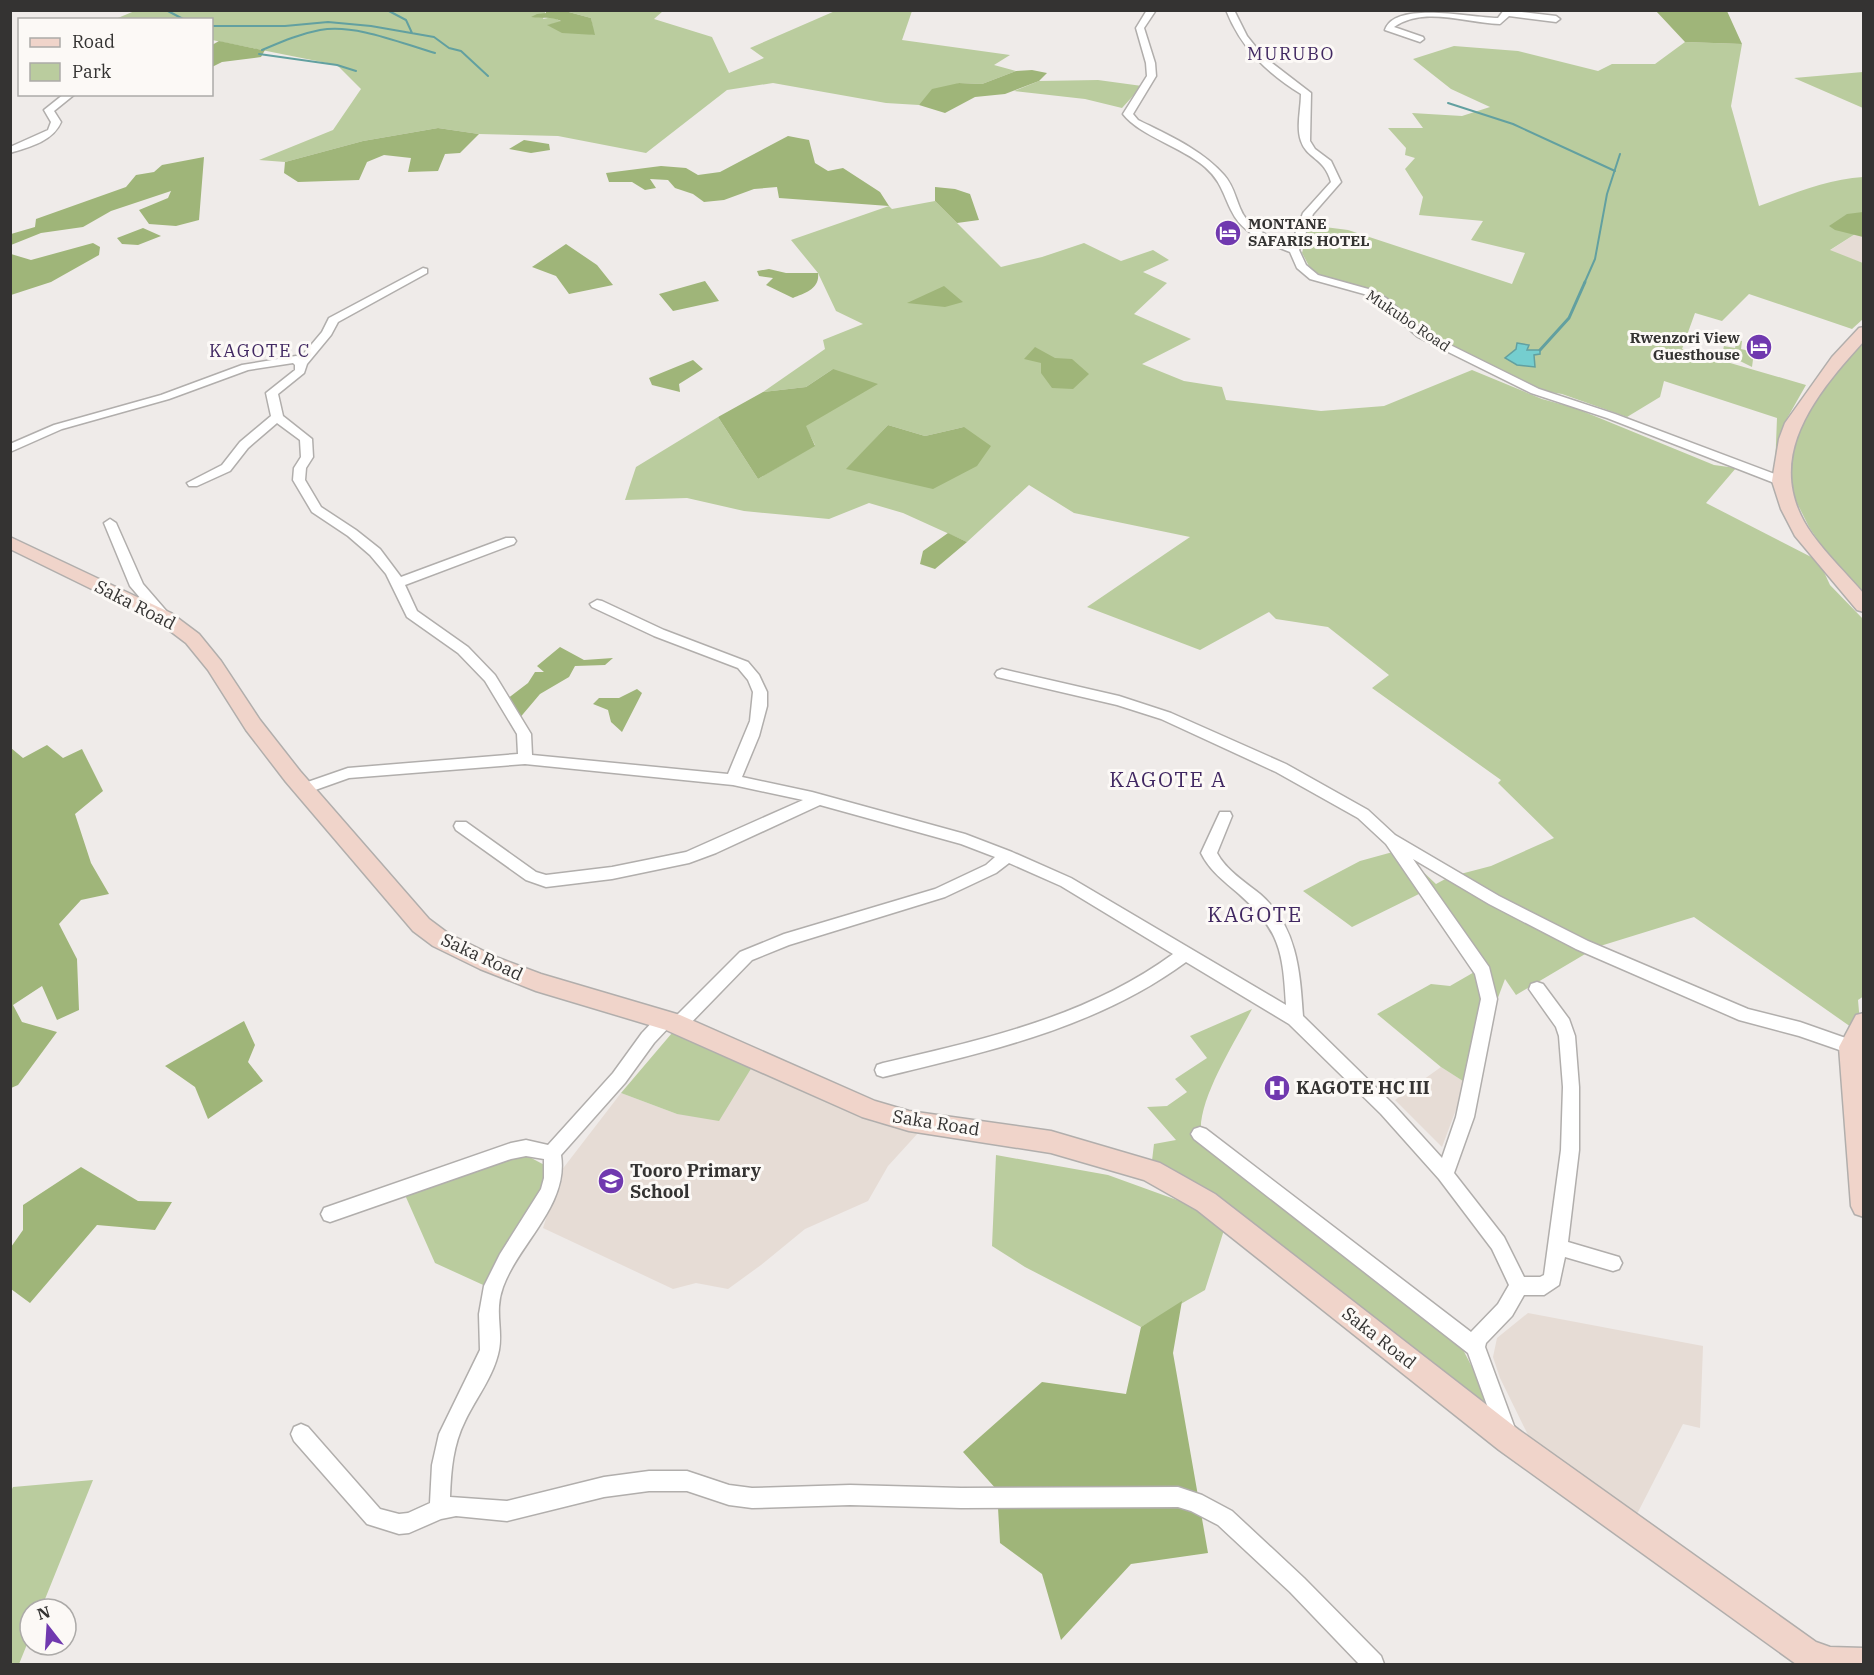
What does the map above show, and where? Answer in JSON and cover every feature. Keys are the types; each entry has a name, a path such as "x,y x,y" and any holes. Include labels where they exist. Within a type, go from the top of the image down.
{"main road":[{"path":"1863,332 1838,360 1793,423 1787,440 1781,481 1790,509 1804,536 1863,606"},
{"name":"Saka Road","path":"10,542 178,625 210,656 253,724 304,789 421,925 441,940 488,963 536,982 672,1022 870,1110 909,1121 1051,1142 1151,1171 1206,1202 1509,1440 1809,1659 1863,1663"},
{"path":"1863,1022 1851,1047 1863,1206"}],"street":[{"path":"1152,10 1140,28 1144,48 1153,66 1149,82 1131,106 1128,114 1135,122 1194,153 1220,176 1228,187 1238,215 1246,225 1262,237 1294,250 1309,210 1336,182 1332,166 1306,145 1304,134 1306,93 1283,79 1258,57 1248,45 1230,10"},
{"path":"1420,39 1394,33 1389,30 1390,26 1399,19 1414,15 1495,21 1502,20 1509,12 1556,18"},
{"path":"10,150 52,132 56,122 49,110 68,96"},
{"name":"Mukubo Road","path":"1294,250 1301,266 1314,277 1368,292 1382,300 1422,334 1471,361 1542,393 1611,416 1660,437 1781,481"},
{"path":"423,271 333,320 327,333 301,364 300,371 272,393 277,417 306,439 307,458 300,468 299,480 316,509 364,542 386,563 412,614 463,650 490,678 524,734 525,759"},
{"path":"10,449 57,427 165,397 246,367 286,359 296,359 301,364"},
{"path":"193,483 226,468 244,445 277,417"},
{"path":"110,523 137,586 164,617"},
{"path":"398,583 510,540"},
{"path":"597,604 659,633 743,665 753,673 759,682 761,697 759,716 733,780"},
{"path":"1002,674 1119,701 1166,716 1281,768 1340,800 1363,814 1390,839 1483,972 1489,999 1465,1117 1445,1174"},
{"path":"304,789 325,779 348,773 525,759 733,780 819,799 965,840 1007,856 1066,882 1295,1019 1387,1108 1445,1174 1498,1243 1519,1286"},
{"path":"462,826 531,876 546,881 622,871 689,857 819,799"},
{"path":"1226,816 1209,853 1212,860 1268,912 1280,930 1294,980 1295,1019"},
{"path":"1390,839 1494,900 1582,945 1745,1015 1800,1029 1851,1047"},
{"path":"552,1154 619,1078 642,1046 746,956 784,940 940,893 981,875 1007,856"},
{"path":"883,1070 1044,1029 1129,993 1163,972 1185,954"},
{"path":"1519,1286 1544,1286 1552,1279 1570,1150 1570,1051 1563,1024 1537,989"},
{"path":"1200,1134 1475,1347 1509,1440"},
{"path":"330,1214 511,1151 526,1148 552,1154"},
{"path":"440,1509 441,1468 447,1439 489,1352 488,1315 491,1291 517,1243 547,1197 555,1174 552,1154"},
{"path":"1558,1247 1613,1263"},
{"path":"1475,1347 1478,1338 1505,1310 1519,1286"},
{"path":"301,1434 374,1517 399,1524 409,1523 440,1509 456,1506 507,1511 604,1487 648,1481 687,1481 729,1495 752,1498 850,1495 960,1498 1178,1497 1195,1502 1225,1518 1297,1586 1373,1665"}],"shaded area":[{"path":"1860,231 1863,232 1863,263 1829,251"},
{"path":"752,1067 873,1122 919,1132 888,1166 868,1201 805,1229 728,1289 696,1283 673,1289 543,1228 561,1171 621,1093 677,1114"},
{"path":"1441,1067 1466,1083 1442,1147 1395,1100"},
{"path":"1528,1313 1703,1346 1700,1428 1683,1424 1637,1514 1529,1437 1500,1378 1493,1357 1497,1338"}],"green space":[{"path":"137,10 546,10 543,19 553,17 562,22 548,25 594,35 591,18 565,11 663,11 654,19 712,37 729,73 764,58 750,48 835,11 912,11 902,40 1010,55 994,65 1016,71 982,84 959,83 919,105 886,103 773,83 727,90 646,153 558,136 479,134 438,128 363,141 285,162 259,160 333,130 361,89 337,65 213,40 213,18 118,18"},
{"path":"546,11 565,11 591,18 595,35 562,33 547,25 561,21 531,17 546,13"},
{"path":"1656,11 1727,11 1742,44 1685,42"},
{"path":"219,41 265,50 261,57 222,62 213,66 213,44"},
{"path":"1685,42 1742,44 1731,106 1759,206 1823,184 1863,177 1863,229 1830,250 1863,263 1863,319 1852,329 1749,294 1722,321 1695,313 1682,349 1806,385 1785,422 1775,469 1777,418 1664,381 1660,397 1627,417 1562,394 1544,391 1434,339 1393,303 1365,288 1320,275 1310,268 1302,253 1309,225 1348,230 1512,284 1525,253 1471,240 1483,221 1419,215 1423,197 1405,169 1415,158 1405,155 1406,148 1388,128 1423,128 1412,113 1462,116 1490,107 1451,89 1413,59 1454,46 1518,51 1598,71 1612,64 1655,64"},
{"path":"1032,70 1047,73 1039,81 1005,94 975,97 945,113 919,105 932,89 959,83 982,84 1016,71"},
{"path":"1863,72 1863,108 1794,78"},
{"path":"1098,80 1142,86 1122,108 1085,99 1014,91 1039,81"},
{"path":"438,128 479,134 460,153 445,154 438,171 408,172 411,158 384,155 367,162 359,180 298,182 284,173 285,162 363,141"},
{"path":"788,136 809,140 815,163 828,171 843,168 880,192 889,206 779,198 777,187 754,189 724,200 704,202 693,194 675,188 668,180 650,179 656,188 645,190 632,182 609,182 606,173 661,166 686,168 698,175 720,172"},
{"path":"524,140 549,144 550,150 531,153 509,149"},
{"path":"204,157 199,220 176,226 149,224 139,210 168,198 171,191 111,211 83,227 41,233 11,245 11,234 35,227 36,219 126,187 136,175 154,172 162,165"},
{"path":"935,187 955,189 970,194 979,220 957,223 935,201"},
{"path":"935,201 1001,267 1084,243 1121,261 1153,250 1169,260 1143,272 1167,283 1134,314 1191,339 1142,364 1184,381 1222,387 1226,400 1321,411 1384,406 1472,370 1542,399 1575,408 1714,465 1736,468 1706,503 1819,561 1830,585 1863,619 1864,996 1858,1000 1861,1034 1694,917 1597,947 1516,995 1505,979 1466,1083 1441,1067 1377,1014 1431,984 1450,986 1483,967 1421,893 1352,927 1303,891 1360,861 1400,850 1436,884 1449,877 1491,866 1554,838 1498,783 1501,780 1372,688 1389,675 1328,627 1276,619 1269,612 1200,650 1087,607 1190,537 1074,513 1029,485 967,542 903,513 869,503 829,519 744,511 687,498 625,500 636,467 718,417 758,479 815,445 805,426 833,369 806,387 763,392 825,349 823,340 863,324 836,311 818,273 791,240 889,206 892,209","holes":["888,425 925,436 964,427 847,469"]},
{"path":"1863,212 1863,237 1835,230 1829,226 1847,214"},
{"path":"143,228 161,236 138,245 122,244 117,238"},
{"path":"93,243 100,247 99,255 51,282 11,295 11,254 31,260"},
{"path":"566,244 597,265 613,285 569,294 556,276 532,267"},
{"path":"769,269 786,273 818,273 817,283 811,290 793,298 766,285 773,278 759,276 757,271"},
{"path":"705,281 719,301 673,311 659,294"},
{"path":"944,286 963,302 945,307 907,303"},
{"path":"1863,337 1863,599 1838,571 1809,527 1787,483 1792,438 1812,399"},
{"path":"1737,340 1742,341 1741,349 1754,352 1752,367 1740,361 1721,357 1724,346 1735,348"},
{"path":"1035,347 1055,358 1072,359 1089,374 1073,389 1052,388 1041,373 1041,363 1024,359"},
{"path":"693,360 703,369 679,384 680,392 652,385 649,378"},
{"path":"833,369 878,384 806,426 815,446 758,479 718,417 763,392 806,387"},
{"path":"888,425 925,436 964,427 991,446 977,466 933,489 846,469"},
{"path":"948,533 967,542 935,569 920,564 923,551"},
{"path":"560,647 584,660 613,658 605,665 575,666 569,677 540,694 518,720 507,699 528,683 535,672 544,672 537,666"},
{"path":"637,689 642,693 622,732 611,722 608,710 593,704 599,698 619,698"},
{"path":"47,745 63,758 82,749 103,791 75,814 91,863 109,894 81,900 59,924 77,959 79,1010 57,1020 42,986 13,1005 22,1022 57,1032 18,1085 11,1088 11,748 23,758"},
{"path":"1252,1009 1205,1103 1201,1132 1459,1342 1483,1388 1485,1406 1151,1169 1154,1144 1176,1140 1147,1107 1167,1106 1187,1092 1175,1079 1207,1058 1190,1036"},
{"path":"244,1021 255,1045 248,1062 263,1081 208,1119 195,1087 165,1066"},
{"path":"672,1033 752,1067 719,1121 677,1114 621,1093"},
{"path":"520,1152 552,1169 492,1289 435,1263 405,1195"},
{"path":"996,1155 1108,1175 1188,1204 1224,1230 1205,1290 1141,1327 1025,1267 992,1246"},
{"path":"81,1167 138,1201 172,1202 155,1230 97,1225 30,1303 11,1289 11,1247 23,1230 23,1205"},
{"path":"1182,1301 1173,1353 1208,1553 1131,1564 1061,1640 1042,1574 1000,1543 997,1490 963,1452 1042,1382 1126,1394 1141,1327"},
{"path":"93,1480 46,1597 18,1597 18,1657 22,1657 19,1664 11,1664 11,1491 13,1487"}],"water":[{"path":"1517,343 1529,345 1527,350 1540,350 1540,354 1534,355 1535,367 1517,365 1505,358 1516,349"}],"waterway":[{"path":"166,10 181,18"},
{"path":"387,10 406,20 412,33"},
{"path":"213,26 285,26 328,22 371,26 434,37 449,48 461,51 488,76"},
{"path":"262,50 290,38 320,30 334,29 363,32 435,53"},
{"path":"259,54 337,65 356,71"},
{"path":"1448,103 1513,124 1615,171"},
{"path":"1615,171 1620,154"},
{"path":"1584,284 1595,259 1607,194 1615,171"},
{"path":"1540,350 1569,318 1585,282"}],"place":[{"name":"MONTANE SAFARIS HOTEL","path":"1228,233"},
{"name":"Rwenzori View Guesthouse","path":"1759,347"},
{"name":"KAGOTE HC III","path":"1277,1088"},
{"name":"Tooro Primary School","path":"611,1181"}],"district":[{"name":"MURUBO","path":"1291,54"},
{"name":"KAGOTE C","path":"260,351"},
{"name":"KAGOTE A","path":"1168,780"},
{"name":"KAGOTE","path":"1255,915"}]}
